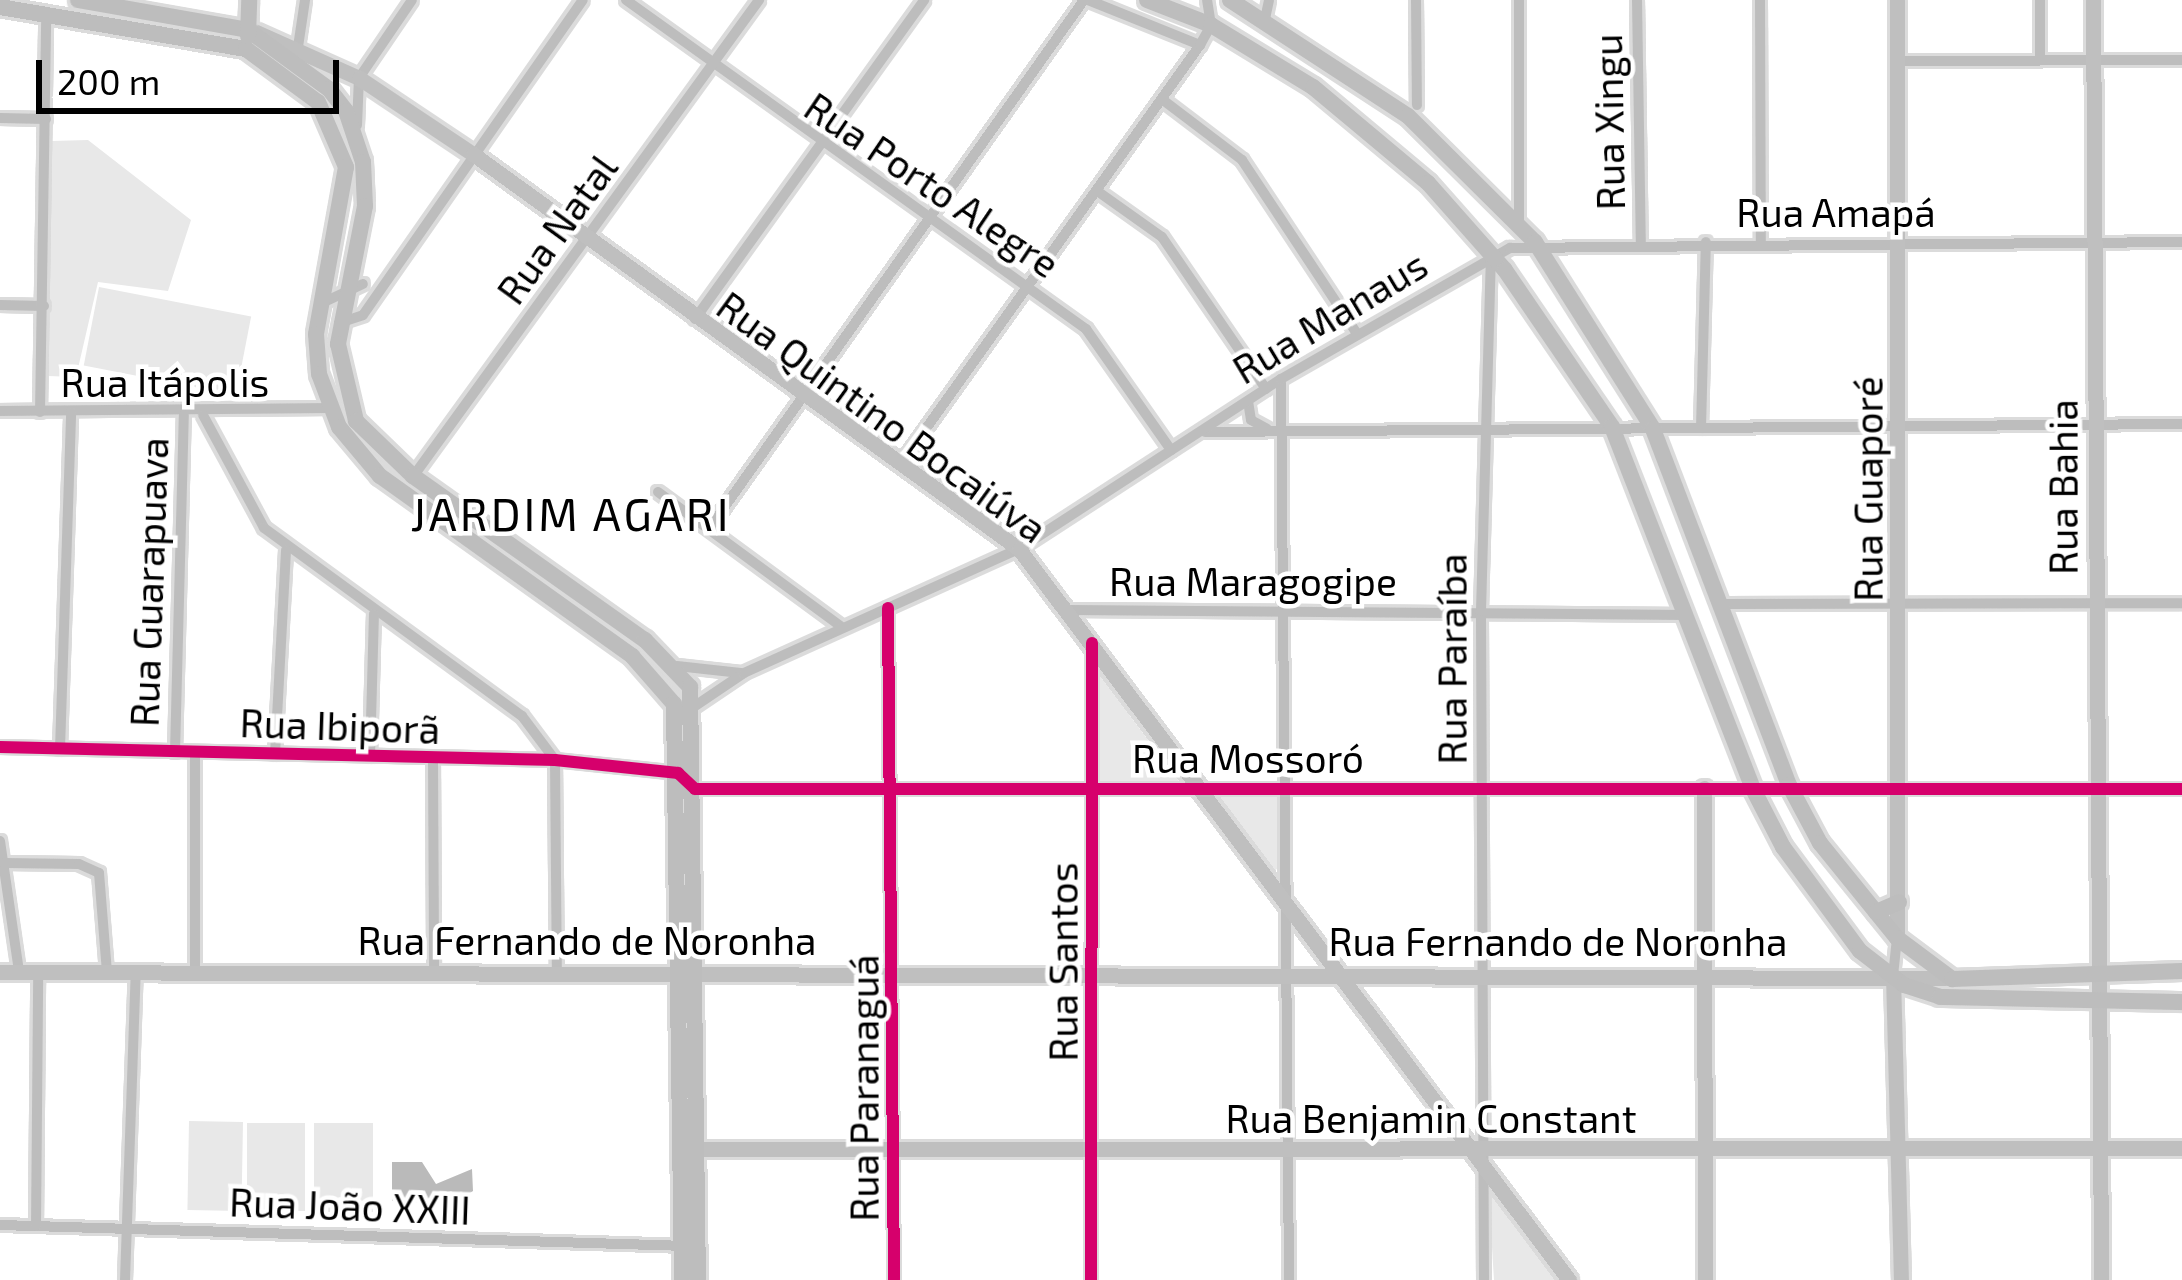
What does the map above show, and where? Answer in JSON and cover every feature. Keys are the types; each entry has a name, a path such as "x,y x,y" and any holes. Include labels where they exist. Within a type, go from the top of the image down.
{"main road":[{"path":"78,0 248,39 329,89 358,138 364,206 353,282 339,322 338,369 350,410 373,442 413,476 677,666 695,706 687,973"},
{"path":"220,0 220,31"},
{"path":"249,0 248,39 318,103 340,142 347,190 322,303 316,355 329,409 358,454 401,492 658,680 677,711 687,973 690,1246 698,1280"},
{"path":"1147,0 1211,25 1354,119 1428,183 1491,255 1612,428 1691,615 1753,787 1820,904 1893,976 1940,998 2182,1002"},
{"path":"1230,0 1267,9 1408,116 1535,242 1653,429 1789,785 1820,843 1897,938 1945,978 2182,975"},
{"path":"0,7 47,7 220,31"},
{"path":"678,773 694,761"},
{"path":"1876,912 1899,902"},
{"path":"2119,1003 2126,980 2182,975"},
{"path":"682,1280 690,1246"}],"street":[{"path":"298,47 305,0"},
{"path":"358,138 359,78 412,0"},
{"path":"339,322 359,319 583,0"},
{"name":"Rua Porto Alegre","path":"626,0 820,146 1030,286 1105,350 1172,450"},
{"name":"Rua Natal","path":"401,492 759,0"},
{"path":"694,320 924,0"},
{"path":"709,529 1086,0 1200,46"},
{"path":"899,465 1100,193 1200,46 1211,25 1207,0"},
{"path":"1416,0 1417,105"},
{"path":"1519,0 1519,223"},
{"name":"Rua Xingu","path":"1637,0 1641,242"},
{"path":"1760,0 1761,242"},
{"name":"Rua Guaporé","path":"1893,976 1899,902 1902,604 1898,0"},
{"path":"2040,0 2040,60"},
{"name":"Rua Bahia","path":"2093,0 2101,1280"},
{"path":"40,412 47,7"},
{"name":"Rua Quintino Bocaiúva","path":"248,39 298,47 359,78 473,154 694,320 1019,549 1069,610 1290,914 1479,1152 1569,1280"},
{"path":"1898,62 2182,60"},
{"path":"1163,100 1242,160 1357,334"},
{"path":"0,118 46,119"},
{"path":"1100,193 1162,238 1266,389"},
{"name":"Rua Amapá","path":"1491,255 1535,242 2182,242"},
{"path":"1701,428 1706,242"},
{"name":"Rua Manaus","path":"695,706 744,673 1019,549 1266,389 1491,255"},
{"name":"Rua Paraíba","path":"1484,1280 1479,1152 1484,974 1480,611 1491,255"},
{"path":"322,303 353,282 380,289"},
{"path":"0,304 44,306"},
{"path":"1281,380 1289,610 1289,1280"},
{"path":"1248,401 1249,416 1267,429"},
{"name":"Rua Itápolis","path":"0,411 202,415 329,409"},
{"path":"60,749 71,412"},
{"name":"Rua Guarapuava","path":"175,752 184,415"},
{"path":"202,415 242,496 286,550 522,716 555,760 556,970"},
{"path":"1202,432 2182,424"},
{"path":"658,492 842,627"},
{"path":"275,754 286,550"},
{"path":"1652,612 1680,589"},
{"path":"1723,604 2182,603"},
{"name":"Rua Paranaguá","path":"888,608 894,789 895,1280"},
{"name":"Rua Maragogipe","path":"1069,610 1691,615"},
{"path":"370,756 374,614"},
{"name":"Rua Santos","path":"1091,1280 1092,643"},
{"path":"677,666 744,673"},
{"name":"Rua Ibiporã","path":"0,747 555,760 678,773"},
{"path":"195,752 195,970"},
{"path":"433,760 434,971"},
{"path":"678,773 695,789"},
{"name":"Rua Mossoró","path":"695,789 1789,785 2182,789"},
{"path":"1703,788 1705,1280"},
{"path":"0,842 20,972"},
{"path":"4,863 79,864 99,873 107,972"},
{"path":"1266,880 1289,863"},
{"name":"Rua Fernando de Noronha","path":"0,972 556,970 1945,978"},
{"path":"125,1280 136,971"},
{"path":"35,1226 38,973"},
{"path":"1893,976 1901,1280"},
{"name":"Rua Benjamin Constant","path":"688,1149 1094,1153 2182,1148"},
{"name":"Rua João XXIII","path":"0,1225 690,1246"}],"shaded area":[{"path":"88,140 191,220 168,291 98,282 76,377 48,376 52,141"},
{"path":"99,287 251,317 236,395 84,366"},
{"path":"1098,673 1179,781 1097,784"},
{"path":"1210,793 1282,794 1280,867 1271,873"},
{"path":"189,1121 243,1122 241,1211 187,1210"},
{"path":"247,1123 305,1123 305,1211 247,1211"},
{"path":"314,1123 373,1123 373,1212 314,1212"},
{"path":"392,1162 422,1162 436,1184 472,1169 473,1191 454,1204 392,1201"},
{"path":"1488,1181 1557,1280 1494,1280"}],"cycle path":[{"path":"888,608 894,1280"},
{"path":"1091,1280 1092,643"},
{"path":"0,747 555,760 678,773 695,789 2182,789"}],"district":[{"name":"JARDIM AGARI","path":"571,514"}]}
